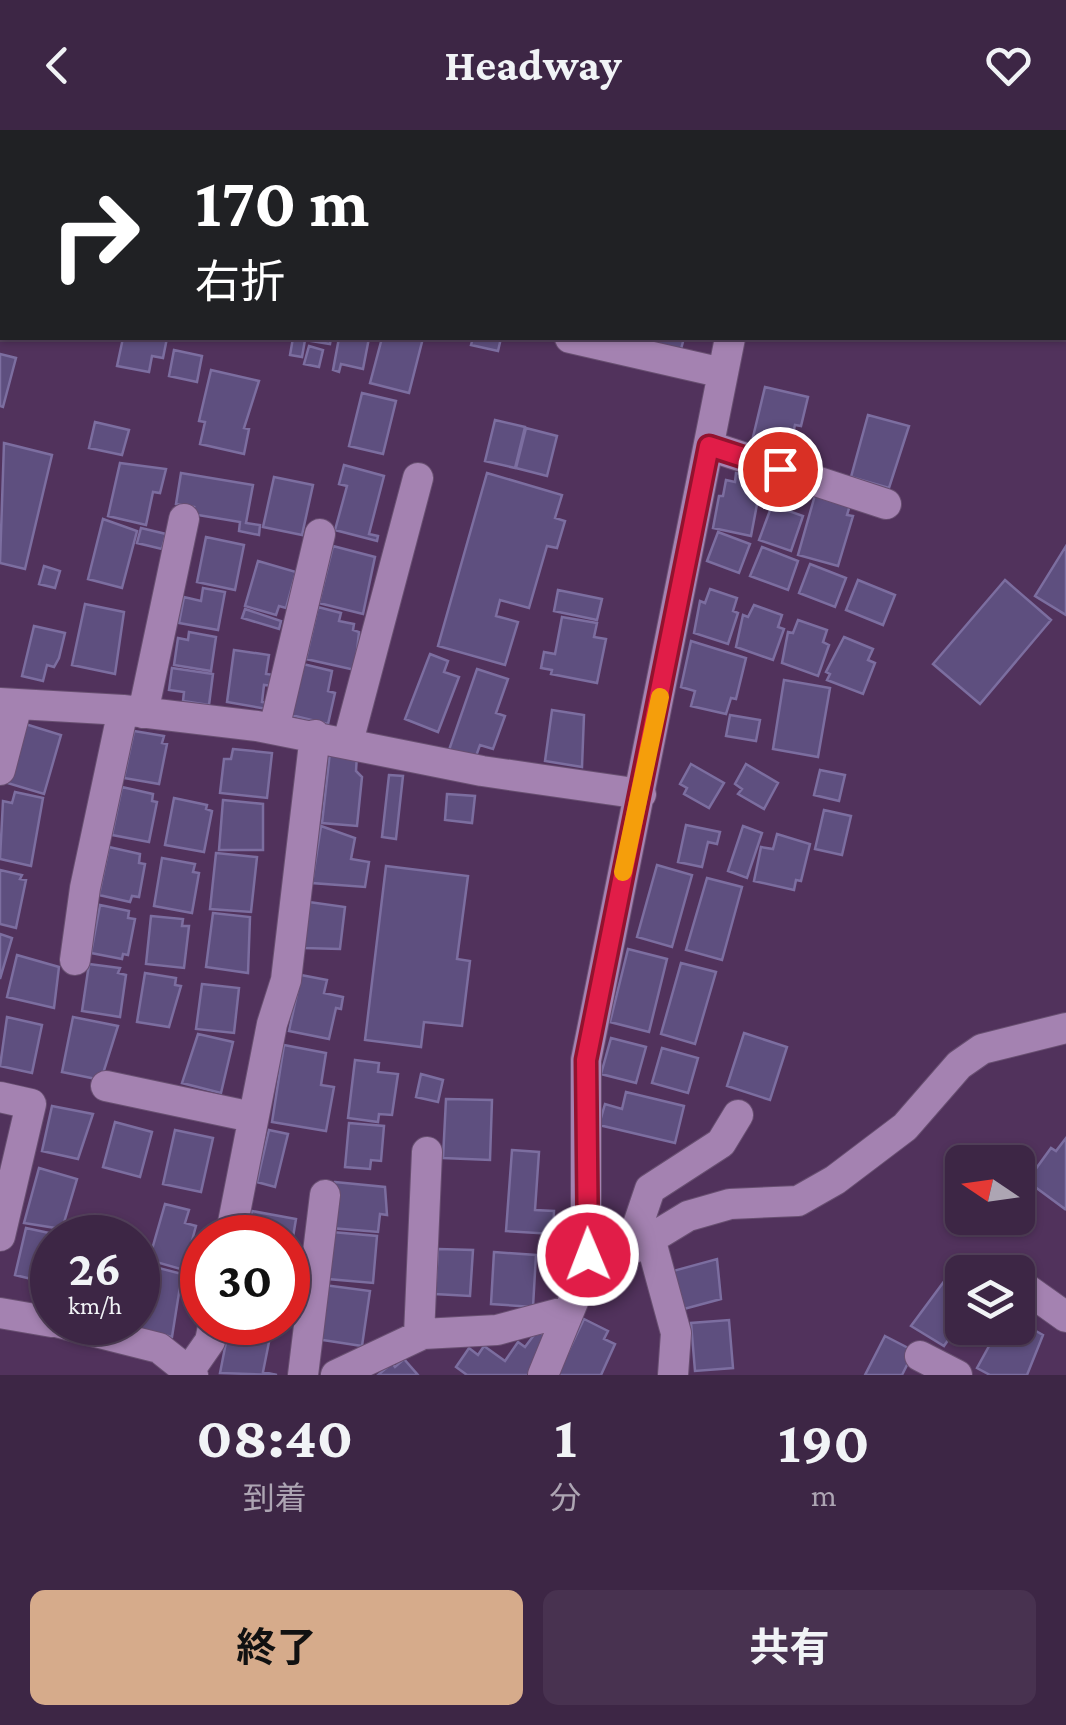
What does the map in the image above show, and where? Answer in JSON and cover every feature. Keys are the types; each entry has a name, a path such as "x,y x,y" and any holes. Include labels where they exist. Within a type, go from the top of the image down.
{"street":[{"path":"579,340 723,373"},
{"path":"543,1375 588,1255 586,1060 730,340"},
{"path":"709,446 886,504"},
{"path":"348,742 418,478"},
{"path":"75,960 86,888 184,519"},
{"path":"274,729 320,534"},
{"path":"0,770 8,704 133,712 274,729 482,771 641,794"},
{"path":"234,1215 252,1118 286,980 315,735"},
{"path":"588,1255 640,1243 688,1216 730,1204 789,1204 806,1197 905,1127 958,1065 982,1050 1066,1028"},
{"path":"106,1086 252,1118"},
{"path":"0,1096 31,1104 0,1236"},
{"path":"672,1375 676,1333 640,1243 650,1189 721,1143 738,1115"},
{"path":"419,1336 427,1152"},
{"path":"303,1375 325,1196"},
{"path":"1035,1295 1066,1316"},
{"path":"336,1375 419,1336 497,1330 568,1310"},
{"path":"0,1313 30,1318"},
{"path":"146,1345 158,1348 191,1373 208,1345"},
{"path":"920,1356 957,1375"}],"building":[{"path":"123,340 167,340 163,358 152,356 149,372 117,366"},
{"path":"293,340 305,340 302,357 290,355"},
{"path":"339,340 369,340 363,369 341,364 339,372 333,370"},
{"path":"381,340 422,340 409,393 370,383"},
{"path":"472,340 501,340 498,351 471,345"},
{"path":"650,340 683,340 681,349"},
{"path":"309,346 323,350 319,367 304,364"},
{"path":"174,350 202,356 197,382 169,376"},
{"path":"0,354 16,358 3,407 0,406"},
{"path":"211,370 259,381 244,428 249,429 244,454 200,444 205,422 199,421"},
{"path":"765,387 808,397 801,426 795,425 790,446 753,437"},
{"path":"362,393 396,401 383,454 349,446"},
{"path":"868,415 909,426 889,488 851,477"},
{"path":"495,420 525,427 515,468 485,461"},
{"path":"95,422 129,430 122,455 89,448"},
{"path":"526,428 557,436 547,476 516,468"},
{"path":"4,443 52,455 25,569 0,563"},
{"path":"120,463 166,469 160,493 153,492 146,525 108,516"},
{"path":"344,465 384,476 369,534 378,536 377,541 335,530 347,486 339,484"},
{"path":"181,473 253,485 246,523 260,525 259,535 239,531 240,522 192,514 194,507 176,504"},
{"path":"487,473 562,495 555,518 565,521 557,548 547,546 529,608 500,600 496,616 518,622 505,665 438,646"},
{"path":"736,473 762,478 751,536 713,528 719,496 723,496 726,480 735,482"},
{"path":"274,477 313,485 302,535 263,527"},
{"path":"815,495 850,505 847,515 853,516 838,566 798,555"},
{"path":"772,505 803,516 791,551 759,540"},
{"path":"103,519 137,531 122,588 88,579"},
{"path":"141,528 166,534 162,549 137,543"},
{"path":"718,532 750,544 739,573 707,561"},
{"path":"206,537 244,545 235,590 197,582"},
{"path":"333,546 375,557 363,614 319,603"},
{"path":"1066,546 1066,615 1035,596"},
{"path":"762,547 798,561 788,590 750,576"},
{"path":"258,561 296,572 286,608 279,606 276,615 245,606"},
{"path":"810,564 846,578 835,607 799,593"},
{"path":"44,566 60,571 55,588 39,584"},
{"path":"858,580 895,595 883,625 846,610"},
{"path":"1005,580 1051,620 980,704 933,664"},
{"path":"203,588 225,592 218,630 179,623 184,597 201,601"},
{"path":"710,589 737,598 733,611 738,613 728,644 694,633 700,601 705,603"},
{"path":"558,590 602,599 597,620 554,611"},
{"path":"85,604 124,612 115,674 72,665"},
{"path":"754,605 782,615 778,627 784,629 773,660 736,647 743,615 748,617"},
{"path":"318,607 341,613 339,621 354,624 353,630 359,632 355,670 306,659"},
{"path":"245,609 281,621 279,629 242,618"},
{"path":"562,617 597,623 594,637 606,639 597,683 551,674 552,670 541,668 544,652 555,654"},
{"path":"798,620 827,630 823,642 829,645 818,676 782,663 788,632 793,633"},
{"path":"34,626 65,633 59,658 54,667 47,665 43,681 22,676"},
{"path":"189,632 216,637 211,671 174,665 178,638 188,640"},
{"path":"844,637 873,649 868,660 875,663 863,694 827,680 830,674 826,672"},
{"path":"691,641 746,658 736,699 731,698 726,714 691,706 695,691 681,687"},
{"path":"234,650 269,655 266,674 275,675 273,686 264,685 262,702 268,703 267,709 227,702"},
{"path":"430,654 448,661 444,672 459,677 438,732 405,719"},
{"path":"303,664 332,671 328,691 335,693 328,724 291,715"},
{"path":"172,668 213,674 209,705 183,701 184,692 169,690"},
{"path":"477,669 508,679 496,713 505,716 493,749 480,745 475,759 449,750"},
{"path":"784,680 830,688 818,757 773,749"},
{"path":"552,710 584,715 582,767 545,761"},
{"path":"730,715 760,720 756,741 726,736"},
{"path":"22,723 61,735 44,794 4,782"},
{"path":"134,731 164,736 162,743 167,744 159,784 124,778"},
{"path":"233,749 272,753 267,798 220,793 224,759 231,759"},
{"path":"330,752 357,755 356,771 362,777 357,826 322,823"},
{"path":"691,764 724,783 709,808 684,794 687,788 680,784"},
{"path":"746,764 778,783 764,809 738,794 742,789 735,784"},
{"path":"820,770 845,775 839,801 814,795"},
{"path":"389,775 403,776 396,839 382,837"},
{"path":"122,787 153,794 152,801 157,802 149,842 112,835"},
{"path":"15,792 43,798 31,866 0,859 3,801 12,803"},
{"path":"447,794 475,796 472,823 445,820"},
{"path":"174,798 207,805 206,809 212,811 204,852 165,845"},
{"path":"223,800 263,804 263,850 219,850"},
{"path":"824,810 851,816 842,855 815,849"},
{"path":"686,825 720,832 717,844 708,842 702,867 678,862"},
{"path":"321,826 355,838 351,859 369,862 365,887 312,883"},
{"path":"743,826 762,833 747,878 728,871"},
{"path":"777,834 810,844 801,881 796,880 794,890 754,881 761,847 773,849"},
{"path":"109,847 140,854 139,863 145,864 139,897 132,896 130,902 99,895"},
{"path":"216,853 257,857 251,912 210,909"},
{"path":"162,858 195,864 193,872 199,873 192,913 154,906"},
{"path":"657,865 692,875 672,947 637,937"},
{"path":"386,866 468,876 457,959 470,961 462,1026 424,1022 421,1047 365,1040"},
{"path":"0,870 22,875 20,879 26,880 16,928 0,924"},
{"path":"707,878 742,887 722,960 686,950"},
{"path":"309,902 345,907 340,949 304,948"},
{"path":"100,905 129,911 128,918 135,919 128,955 123,954 122,959 91,953"},
{"path":"213,913 250,917 248,973 206,967"},
{"path":"151,916 183,919 182,926 189,926 184,968 146,964"},
{"path":"0,934 12,938 0,979"},
{"path":"628,949 667,959 649,1032 610,1022"},
{"path":"17,955 59,967 54,1008 7,997"},
{"path":"681,963 716,972 695,1044 661,1034"},
{"path":"89,964 120,968 118,973 126,975 120,1017 82,1011"},
{"path":"145,973 176,978 175,985 181,986 169,1027 137,1022"},
{"path":"301,975 327,980 324,993 343,997 341,1009 336,1008 329,1039 289,1031"},
{"path":"202,984 239,988 234,1033 196,1029"},
{"path":"7,1017 42,1025 32,1073 0,1066"},
{"path":"73,1017 118,1026 101,1080 62,1072"},
{"path":"744,1033 787,1047 770,1100 727,1086"},
{"path":"198,1034 233,1042 221,1093 182,1083"},
{"path":"611,1038 646,1047 636,1083 601,1074"},
{"path":"284,1045 326,1053 321,1085 334,1087 326,1131 272,1122"},
{"path":"662,1048 698,1058 688,1093 652,1083"},
{"path":"355,1060 379,1063 378,1072 398,1074 392,1115 379,1114 378,1122 348,1118"},
{"path":"421,1074 443,1080 438,1102 416,1097"},
{"path":"626,1092 684,1106 675,1143 599,1125 605,1104 622,1109"},
{"path":"446,1099 492,1100 490,1160 443,1158"},
{"path":"52,1106 93,1114 78,1159 42,1151"},
{"path":"115,1122 152,1132 140,1177 103,1167"},
{"path":"349,1123 384,1126 381,1161 371,1160 370,1169 345,1167"},
{"path":"175,1130 213,1138 201,1192 163,1184"},
{"path":"269,1130 288,1134 275,1187 257,1182"},
{"path":"1066,1138 1065,1209 1035,1187 1035,1170 1051,1148 1056,1151"},
{"path":"512,1150 539,1152 535,1210 554,1211 553,1234 506,1231"},
{"path":"39,1168 77,1179 66,1215 30,1215 30,1224 24,1223"},
{"path":"335,1182 385,1187 387,1215 380,1214 378,1232 331,1228"},
{"path":"165,1204 189,1210 187,1215 180,1215 180,1269 160,1263 160,1222"},
{"path":"26,1228 30,1229 30,1279 15,1275"},
{"path":"332,1232 377,1236 373,1283 328,1279"},
{"path":"438,1249 473,1250 470,1296 435,1294"},
{"path":"494,1252 536,1255 533,1307 491,1304"},
{"path":"717,1259 721,1299 684,1309 673,1271"},
{"path":"160,1268 180,1273 172,1337 160,1334"},
{"path":"945,1280 944,1346 911,1326"},
{"path":"324,1285 370,1291 362,1346 316,1339"},
{"path":"584,1319 608,1331 604,1339 615,1344 601,1375 557,1375"},
{"path":"729,1320 733,1368 695,1371 691,1323"},
{"path":"1035,1331 1043,1335 1027,1375 990,1375 977,1368 990,1345 1035,1345"},
{"path":"541,1333 552,1341 528,1375 467,1375 456,1367 469,1348 478,1355 484,1346 505,1361 518,1342 525,1347 534,1335"},
{"path":"885,1336 914,1351 902,1375 865,1375"},
{"path":"225,1345 268,1345 263,1372 277,1375 220,1373"},
{"path":"404,1359 418,1375 378,1375 392,1363 395,1367"}],"slow traffic":[{"path":"623,872 660,697"}],"route":[{"path":"588,1255 586,1060 709,446 780,469"}]}
